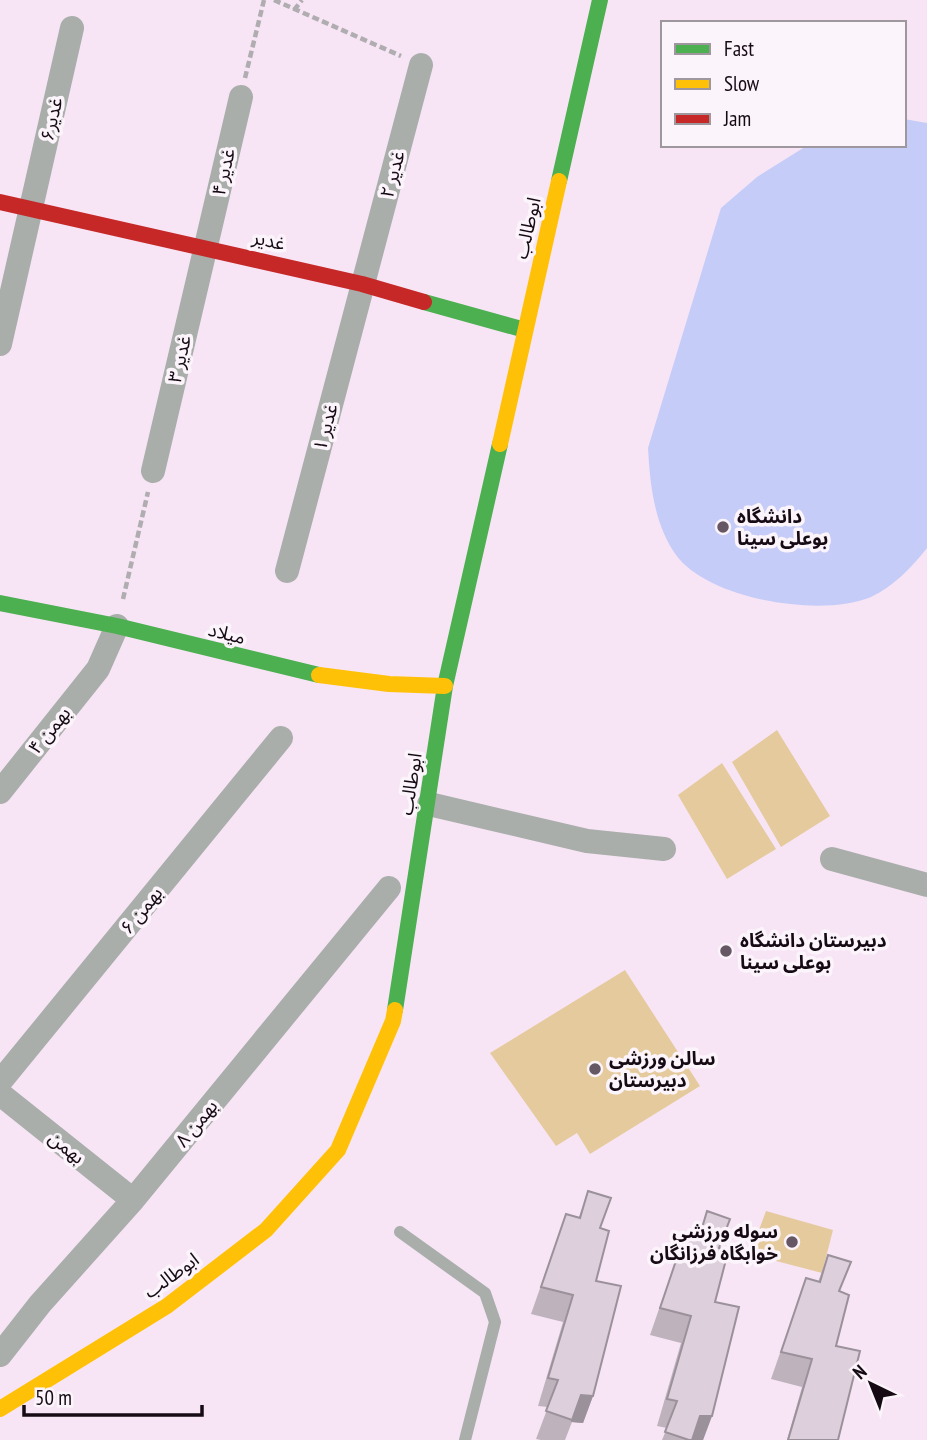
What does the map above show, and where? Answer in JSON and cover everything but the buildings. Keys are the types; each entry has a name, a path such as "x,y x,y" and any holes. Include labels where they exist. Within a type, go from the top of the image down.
{"street":[{"name":"ابوطالب","path":"0,1409 178,1298 266,1230 338,1150 393,1021 429,804 445,686 600,0"},
{"name":"غدیر۶","path":"0,344 72,28"},
{"name":"غدیر ۲","path":"362,284 421,65"},
{"name":"غدیر ۴","path":"206,247 241,97"},
{"name":"غدیر","path":"0,202 362,284 525,330"},
{"name":"غدیر ۳","path":"153,471 206,247"},
{"name":"غدیر ۱","path":"287,571 362,284"},
{"name":"میلاد","path":"0,603 117,626 301,674 389,684 445,686"},
{"name":"بهمن ۴","path":"0,792 98,668 117,626"},
{"name":"بهمن ۶","path":"0,1082 281,738"},
{"path":"429,804 587,841 664,849"},
{"path":"832,859 927,885"},
{"name":"بهمن ۸","path":"0,1355 40,1304 134,1200 389,888"},
{"name":"بهمن","path":"0,1094 134,1200"}],"lane":[{"path":"400,1231 485,1293 492,1307 495,1322 465,1440"}],"path":[{"path":"241,97 264,0"},
{"path":"274,0 421,65"},
{"path":"294,10 302,0"},
{"path":"117,626 153,471"}],"shaded area":[{"path":"777,730 830,816 781,847 732,762"},
{"path":"722,763 776,849 727,879 678,795"},
{"name":"سالن ورزشی دبیرستان","path":"625,970 700,1086 590,1154 577,1133 556,1146 490,1053"},
{"name":"سوله ورزشی خوابگاه فرزانگان","path":"766,1211 833,1230 822,1273 750,1254"}],"water":[{"path":"906,119 927,123 927,548 887,588 871,597 850,603 796,605 739,594 714,584 692,571 676,555 658,517 652,490 648,448 721,208 757,177 805,147 906,147"}],"traffic: fast":[{"path":"559,181 600,0"},
{"path":"424,302 525,330"},
{"path":"395,1010 445,686 500,444"},
{"path":"0,603 117,626 319,675"}],"traffic: slow":[{"path":"500,444 559,181"},
{"path":"319,675 389,684 445,686"},
{"path":"0,1409 167,1306 266,1230 338,1150 393,1021 395,1010"}],"traffic: jam":[{"path":"0,202 362,284 424,302"}],"place":[{"name":"دانشگاه بوعلی سینا","path":"723,527"},
{"name":"دبیرستان دانشگاه بوعلی سینا","path":"726,951"},
{"name":"سالن ورزشی دبیرستان","path":"595,1069"},
{"name":"سوله ورزشی خوابگاه فرزانگان","path":"792,1242"}]}
